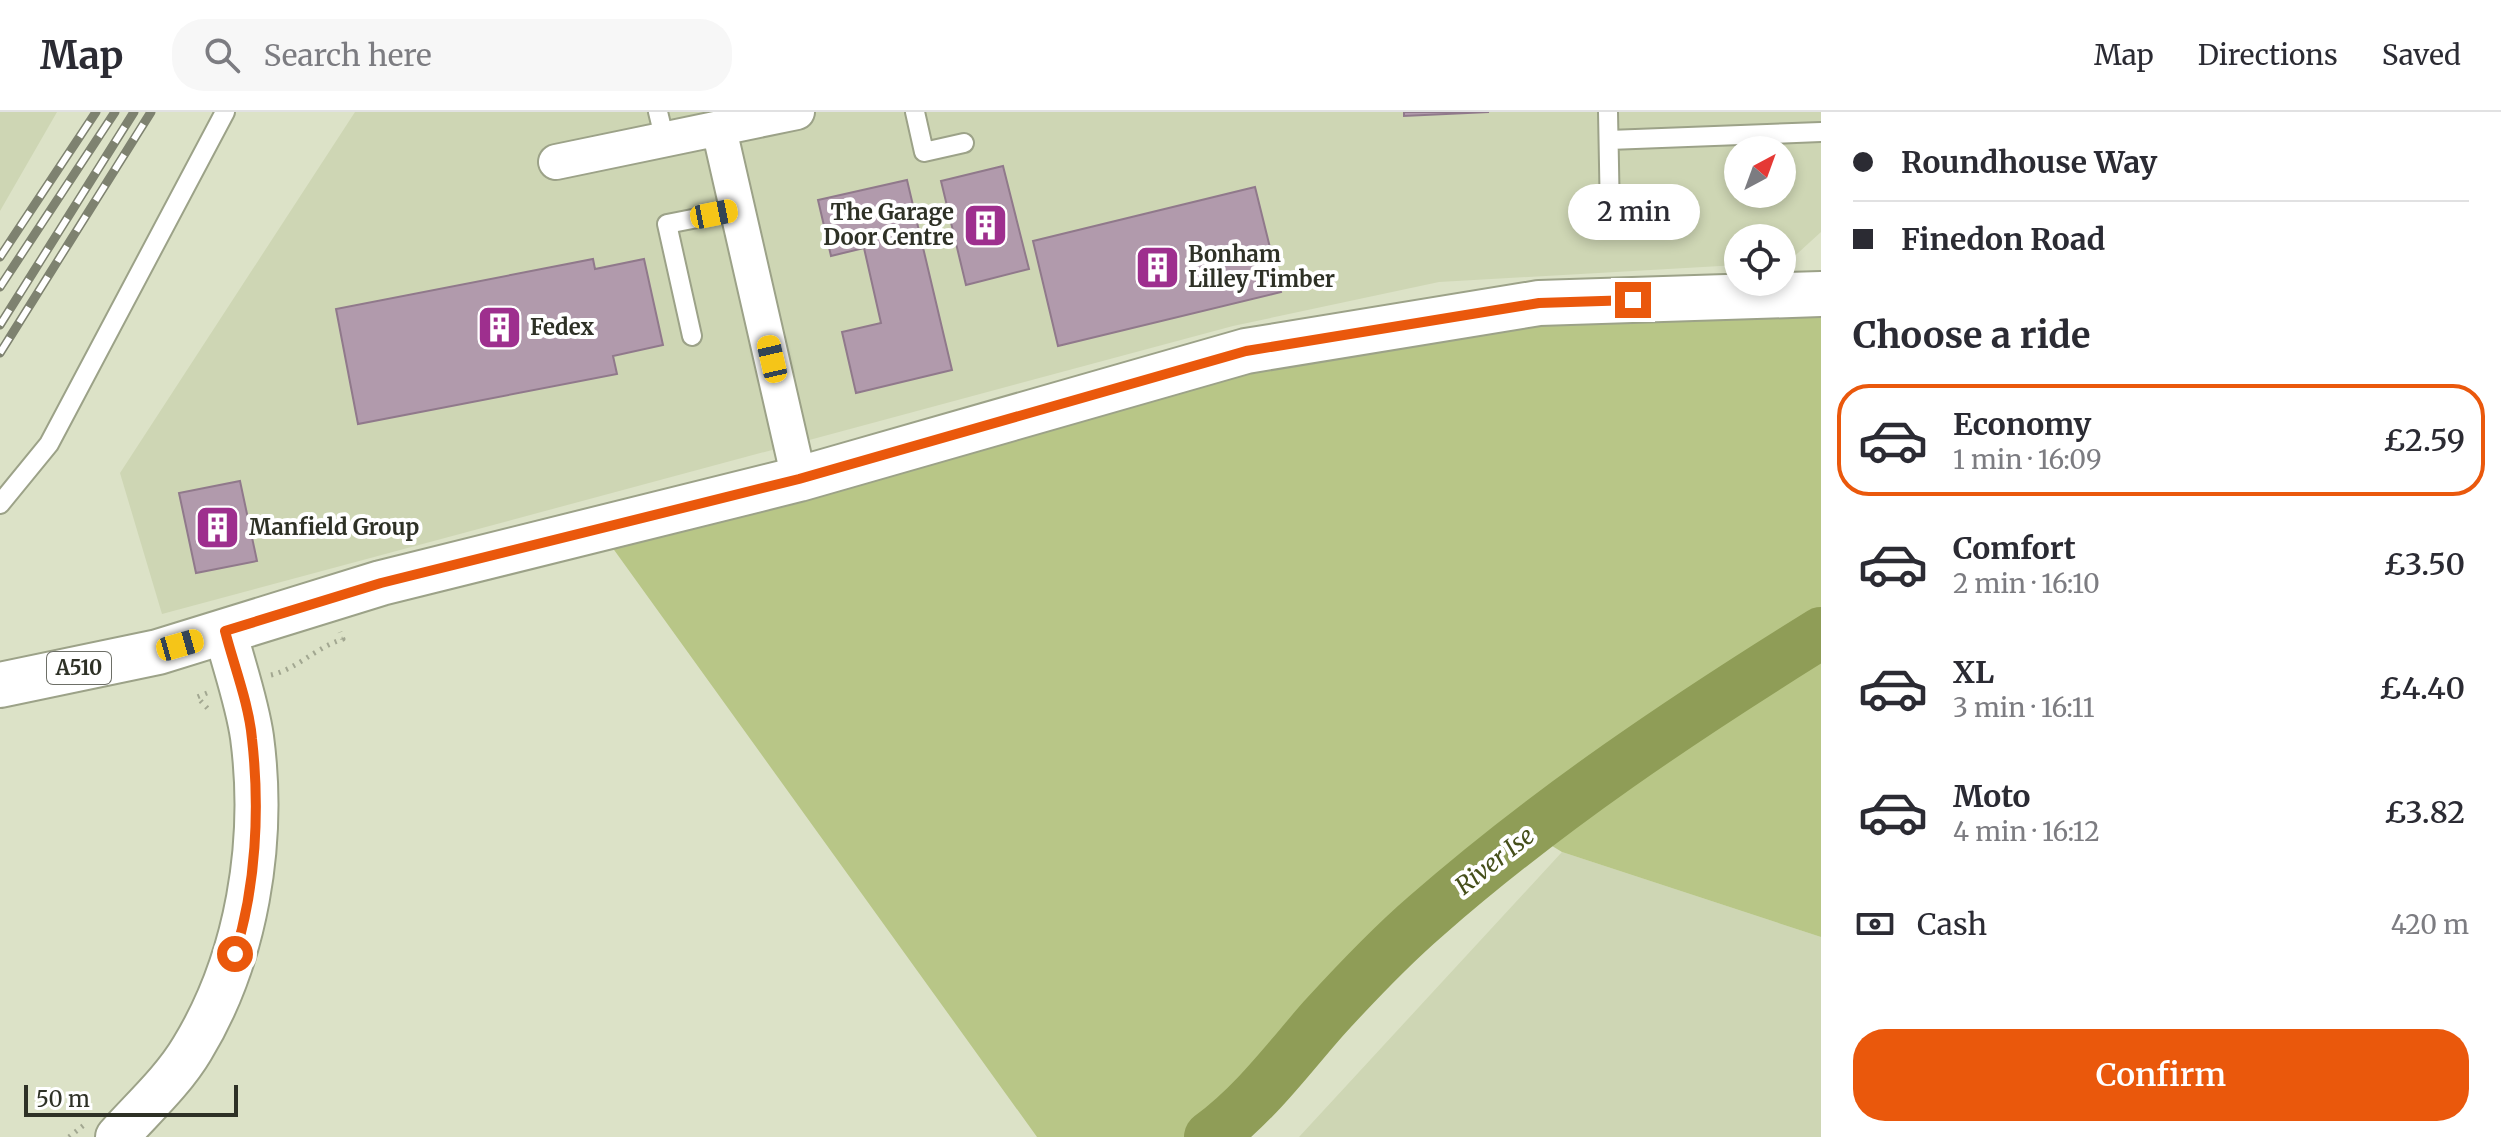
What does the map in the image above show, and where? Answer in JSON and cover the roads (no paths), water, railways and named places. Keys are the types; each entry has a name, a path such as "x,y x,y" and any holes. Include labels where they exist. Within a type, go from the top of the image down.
{"main road":[{"name":"A510","path":"0,685 158,652 381,583 799,479 1261,348 1539,303 1821,294"}],"street":[{"path":"556,162 661,127 719,129 797,112"},
{"path":"719,129 799,479"},
{"path":"117,1137 192,1050 226,980 243,928 255,833 252,737 225,631"}],"lane":[{"path":"0,504 49,444 225,112"},
{"path":"915,112 924,152 964,143"},
{"path":"1608,112 1610,217"},
{"path":"1609,140 1821,132"},
{"path":"692,336 667,224 738,210"}],"waterway":[{"name":"River Ise","path":"1210,1137 1256,1096 1386,953 1472,877 1618,766 1821,633"}],"railway":[{"path":"0,257 96,112"},
{"path":"0,287 115,112"},
{"path":"0,325 134,112"},
{"path":"0,353 151,112"}],"place":[{"name":"The Garage Door Centre","path":"985,225"},
{"name":"Bonham Lilley Timber","path":"1157,267"},
{"name":"Fedex","path":"499,327"},
{"name":"Manfield Group","path":"218,527"}]}
